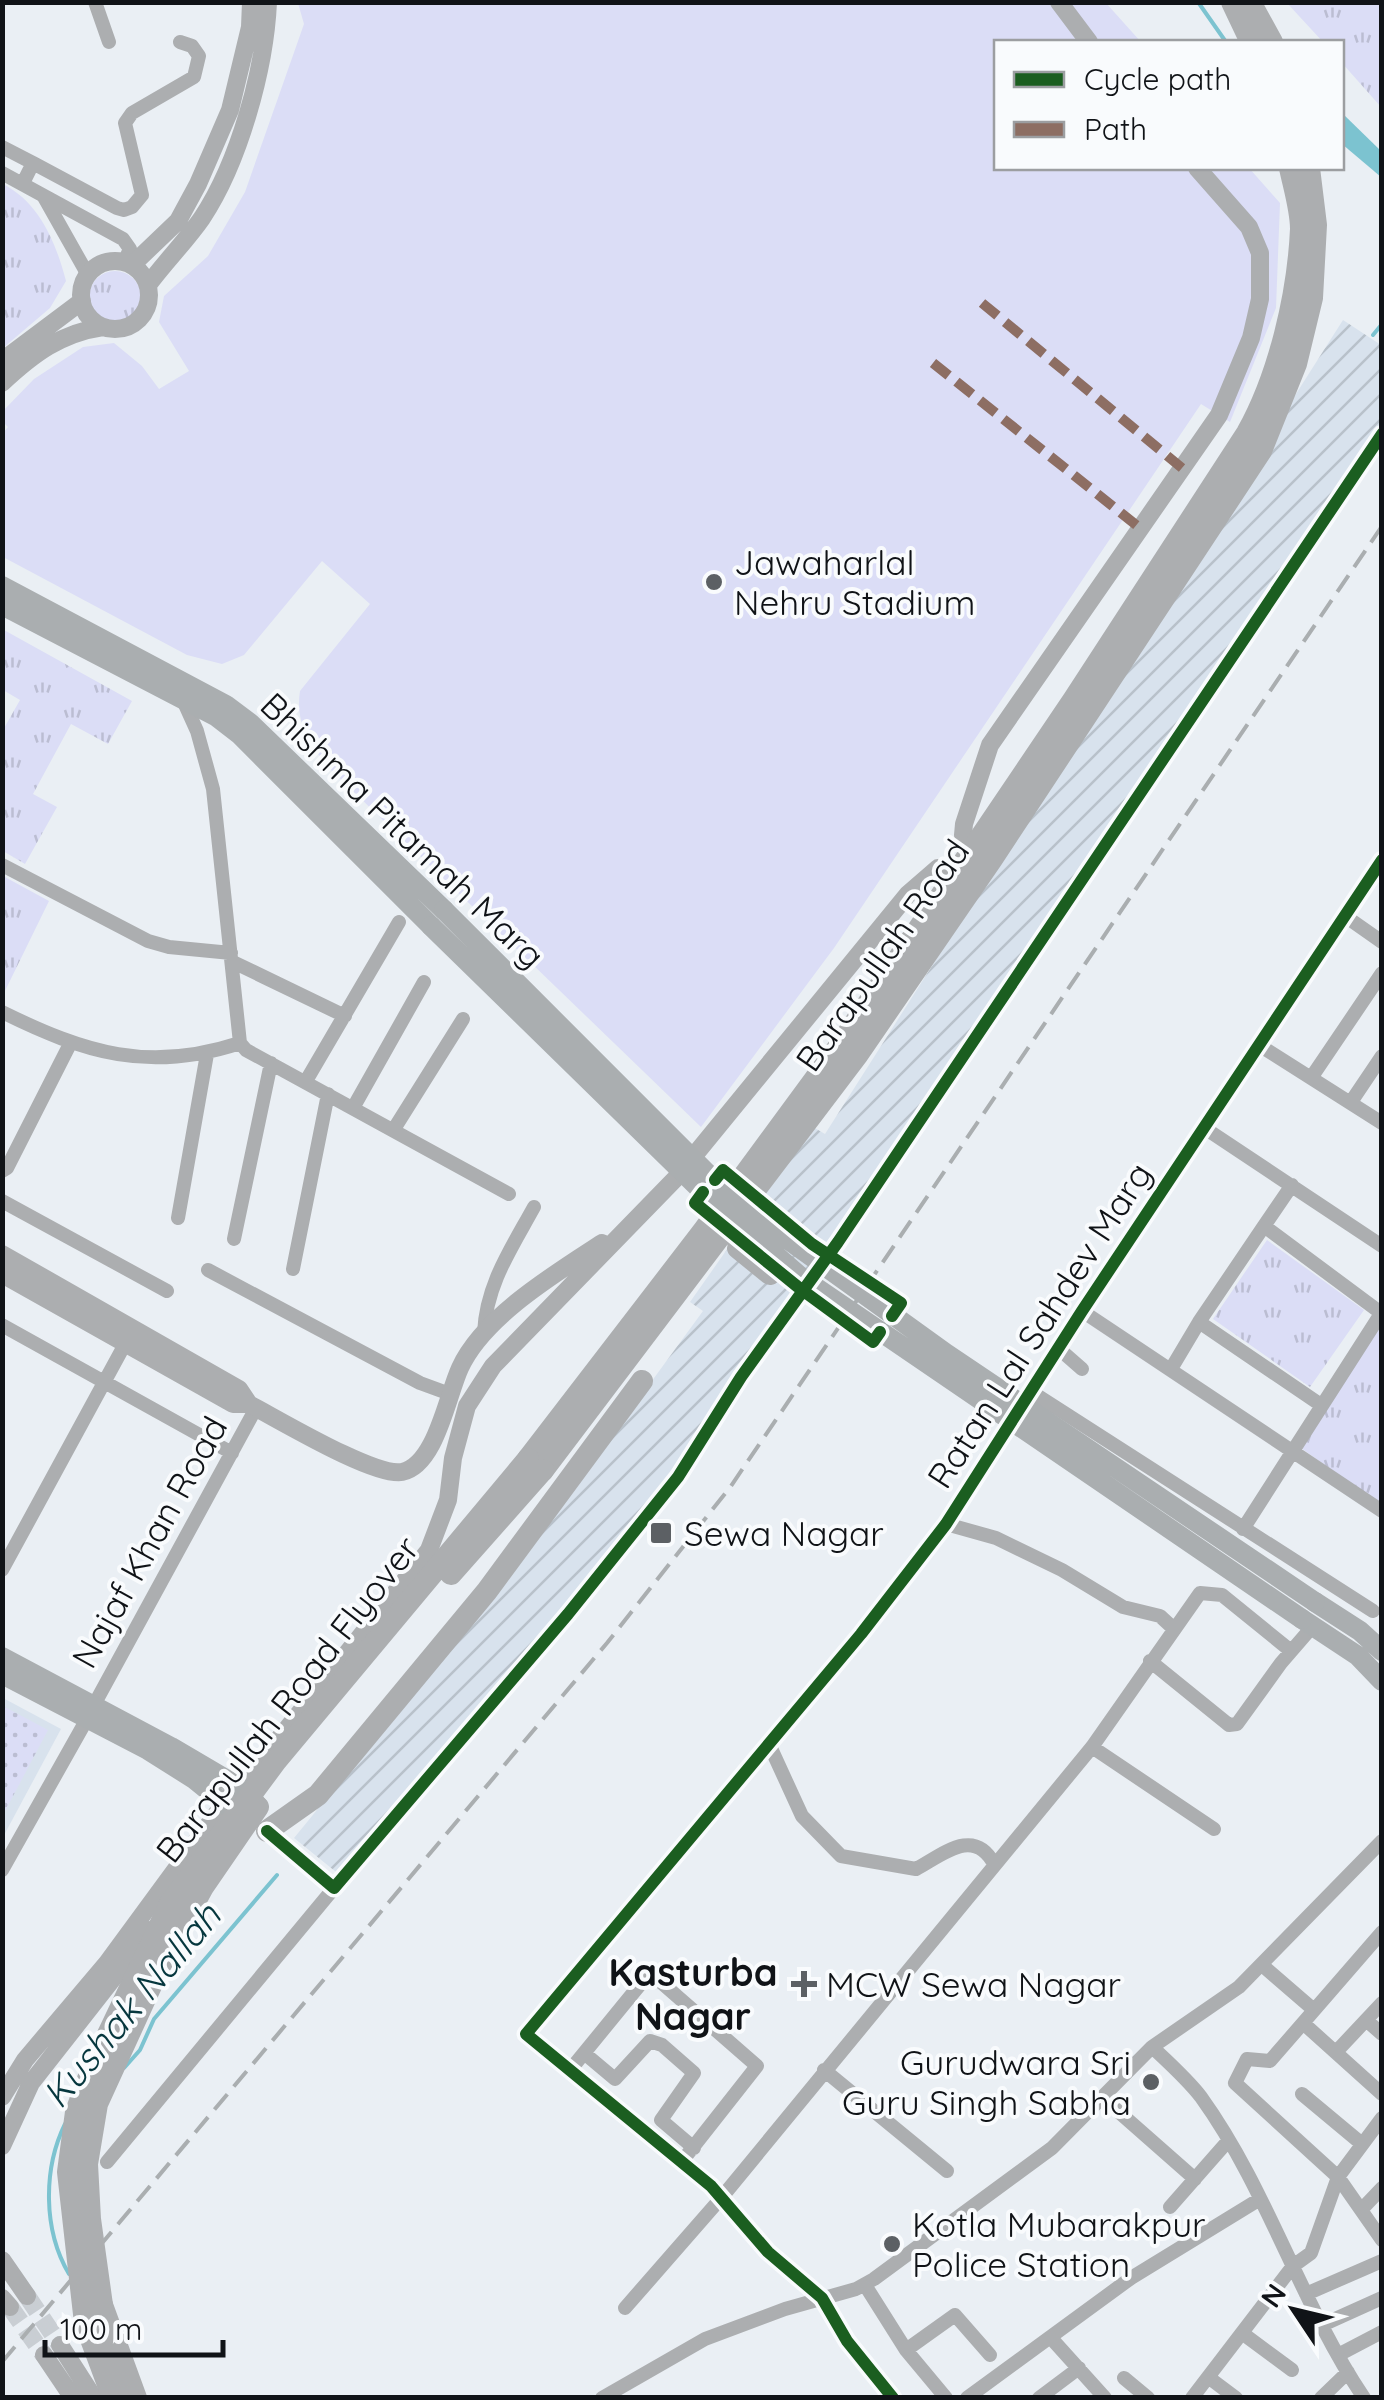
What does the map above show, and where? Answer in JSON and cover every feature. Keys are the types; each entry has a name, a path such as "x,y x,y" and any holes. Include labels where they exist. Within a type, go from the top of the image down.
{"highway":[{"path":"1232,2 1250,40"},
{"path":"1250,2 1271,40"},
{"path":"1187,545 1257,415 1292,309 1301,226 1290,170"},
{"path":"1187,545 1261,451 1296,364 1312,298 1316,225 1310,170"},
{"name":"Barapullah Road","path":"744,1176 1187,545"},
{"name":"Barapullah Road","path":"606,1387 858,1054 992,859 1187,545"},
{"name":"Barapullah Road Flyover","path":"136,2398 102,2305 87,2164 97,2104 160,1966 203,1887 263,1800 466,1556 744,1176"},
{"path":"738,1248 770,1274"},
{"path":"267,1831 318,1795 488,1591 642,1380"},
{"path":"606,1387 626,1403"},
{"name":"Barapullah Road Flyover","path":"113,2398 85,2324 68,2172 76,2112 92,2068 172,1902 242,1804 536,1464 574,1429 606,1387"},
{"path":"574,1429 594,1446"}],"main road":[{"name":"Bhishma Pitamah Marg","path":"2,586 226,705 250,722 703,1192 802,1278 1310,1615 1382,1681"},
{"name":"Bhishma Pitamah Marg","path":"2,605 183,700 239,734 437,918"},
{"name":"Bhishma Pitamah Marg","path":"1310,1615 1360,1631 1382,1651"},
{"path":"2,1657 179,1770 232,1812 267,1831"},
{"path":"2,1674 91,1712 244,1791 257,1802 267,1831"}],"street":[{"path":"95,2 109,42"},
{"path":"103,327 86,312 82,301 84,283 104,263 128,263 178,221 230,110 250,27 251,2"},
{"path":"2,383 40,350 66,335 103,327 122,328 138,320 148,304 148,285 216,194 246,116 267,30 268,2"},
{"path":"1059,2 1088,40"},
{"path":"2,147 117,208 124,210 137,203 142,195 125,123 132,113 194,77 200,56 192,46 180,42"},
{"path":"23,183 33,163"},
{"path":"2,2096 232,1812 262,1760 429,1550 448,1500 467,1406 493,1366 675,1179 908,894 938,868 966,859 964,824 990,745 1219,415 1250,338 1260,298 1260,253 1249,227 1199,170"},
{"path":"2,173 123,240 130,249 128,263"},
{"path":"43,197 88,275"},
{"path":"128,263 148,285"},
{"path":"2,362 82,301"},
{"path":"107,2162 568,1614 678,1476 741,1377 838,1242 1382,434"},
{"path":"183,700 197,731 214,789 240,1043 246,1050 509,1194"},
{"name":"Ratan Lal Sahdev Marg","path":"571,2069 526,2034 870,1622 946,1524 1203,1127 1239,1085 1259,1045 1345,916 1376,880 1382,860"},
{"path":"2,866 148,941 232,958 344,1016"},
{"path":"1345,916 1382,942"},
{"path":"306,1081 398,922"},
{"path":"1312,1078 1382,973"},
{"path":"352,1108 424,982"},
{"path":"2,1012 70,1044 126,1057 207,1054 240,1043"},
{"path":"394,1129 463,1019"},
{"path":"2,1171 70,1044"},
{"path":"1259,1045 1382,1123"},
{"path":"178,1218 207,1054"},
{"path":"1350,1102 1382,1056"},
{"path":"234,1239 271,1063"},
{"path":"293,1268 328,1094"},
{"path":"1203,1127 1382,1246"},
{"path":"1171,1369 1292,1185"},
{"path":"2,1201 167,1290"},
{"path":"484,1333 485,1309 493,1283 534,1208"},
{"path":"1243,1529 1381,1313 1264,1226"},
{"path":"4,1263 125,1344 234,1404 253,1406 372,1467 401,1472 415,1467 431,1446 464,1359 484,1333 540,1285 628,1227"},
{"path":"4,1263 238,1389 253,1406"},
{"path":"208,1270 420,1382 450,1394"},
{"path":"1082,1311 1382,1512"},
{"path":"1199,1322 1321,1405"},
{"path":"2,1325 232,1453"},
{"path":"2,1570 125,1344"},
{"path":"1058,1348 1082,1370"},
{"path":"1030,1391 1243,1529 1377,1605 1360,1631"},
{"name":"Najaf Khan Road","path":"2,1870 232,1453 253,1406"},
{"path":"946,1524 996,1538 1062,1570 1123,1607 1160,1616 1173,1628"},
{"path":"626,2308 1092,1747 1200,1592 1222,1595 1291,1651"},
{"path":"1150,1662 1229,1725 1237,1724 1291,1651 1310,1615"},
{"path":"769,1744 802,1816 841,1856 916,1869 955,1846 970,1844 988,1852 994,1864"},
{"path":"1092,1747 1214,1829"},
{"path":"267,1831 334,1888"},
{"path":"602,2398 705,2339 864,2285 1052,2148 1152,2047 1231,1995 1382,1841"},
{"path":"1382,1932 1270,2061 1248,2059 1235,2083 1338,2177 1382,2240"},
{"path":"1262,1964 1314,2010"},
{"path":"683,2160 756,2070 752,2060 655,1977 647,1976 571,2069 683,2160 722,2197 768,2252 822,2298 847,2341 893,2398"},
{"path":"1336,2052 1382,2003"},
{"path":"1366,2020 1382,2034"},
{"path":"1304,2023 1382,2094"},
{"path":"601,2095 650,2041 662,2045 692,2071 692,2078 648,2133"},
{"path":"1152,2047 1199,2094 1228,2140 1322,2325 1364,2398"},
{"path":"584,2053 616,2078"},
{"path":"824,2070 947,2171"},
{"path":"2,2146 15,2078"},
{"path":"1302,2094 1362,2144"},
{"path":"1103,2098 1194,2179"},
{"path":"1192,2398 1294,2266 1311,2253 1338,2177 1382,2118"},
{"path":"661,2120 694,2148"},
{"path":"1170,2207 1228,2140"},
{"path":"1362,2210 1382,2188"},
{"path":"967,2398 1131,2278 1260,2199"},
{"path":"2,2260 27,2296"},
{"path":"1306,2294 1382,2261"},
{"path":"864,2285 906,2350 946,2398"},
{"path":"1322,2325 1382,2298"},
{"path":"906,2350 955,2315 990,2356"},
{"path":"1338,2355 1382,2332"},
{"path":"1242,2333 1292,2370"},
{"path":"1051,2338 1105,2398"},
{"path":"73,2398 52,2350 94,2398"},
{"path":"1039,2398 1079,2368"},
{"path":"1321,2398 1348,2372"},
{"path":"1208,2377 1236,2398"},
{"path":"1124,2378 1148,2398"}],"shaded area":[{"path":"1343,320 1381,345 1381,424 666,1490 346,1880 294,1838 513,1571 703,1311 690,1302 813,1127 825,1134"},
{"path":"3,1698 61,1729 3,1837"}],"green space":[{"name":"Jawaharlal Nehru Stadium","path":"298,3 1106,3 1139,40 994,40 994,170 1251,170 1280,203 1276,308 1230,422 1201,404 834,948 701,1127 327,766 314,749 302,722 300,691 370,604 322,561 244,655 222,664 187,655 3,557 2,434 8,427 2,412 34,379 83,347 114,343 142,366 159,389 189,371 159,322 164,296 208,256 245,192 304,24"},
{"path":"1287,3 1381,3 1381,107 1344,65 1344,40 1321,40"},
{"path":"3,184 27,202 45,225 66,281 50,308 3,348"},
{"path":"115,271 134,278 141,297 134,316 115,323 96,316 89,297 96,278"},
{"path":"4,630 132,701 108,744 71,724 33,794 57,807 25,864 3,851 3,730 20,700 3,690"},
{"path":"3,876 49,901 3,995 2,994"},
{"path":"1267,1240 1364,1310 1310,1387 1213,1319"},
{"path":"1381,1324 1381,1505 1301,1448"},
{"path":"3,1706 48,1730 3,1815"}],"water":[{"path":"1344,115 1381,151 1381,177 1344,146"}],"waterway":[{"path":"1198,2 1225,40"},
{"name":"Kushak Nallah","path":"1373,335 1382,324"},
{"name":"Kushak Nallah","path":"124,2068 140,2050 154,2019 277,1875"},
{"name":"Kushak Nallah","path":"65,2124 53,2160 49,2199 54,2238 69,2274"}],"tunnel":[{"path":"27,2296 60,2345"},
{"path":"10,2307 44,2355"}],"railway":[{"path":"2,2362 607,1643 731,1486 1382,526"}],"marked path":[{"path":"982,303 1182,468"},
{"path":"933,363 1140,528"}],"cycle path":[{"path":"267,1831 334,1888 568,1614 678,1477 741,1377 838,1242 1382,434"},
{"path":"893,2398 847,2341 822,2298 768,2252 711,2186 526,2034 861,1634 946,1524 1082,1311 1382,860"},
{"path":"715,1180 723,1170 812,1244 901,1303 892,1316"},
{"path":"703,1192 695,1203 798,1287 873,1342 880,1332"}],"place":[{"name":"Jawaharlal Nehru Stadium","path":"714,582"},
{"name":"Sewa Nagar","path":"661,1533"},
{"name":"MCW Sewa Nagar","path":"804,1984"},
{"name":"Gurudwara Sri Guru Singh Sabha","path":"1151,2082"},
{"name":"Kotla Mubarakpur Police Station","path":"892,2244"}],"district":[{"name":"Kasturba Nagar","path":"693,1994"}]}
